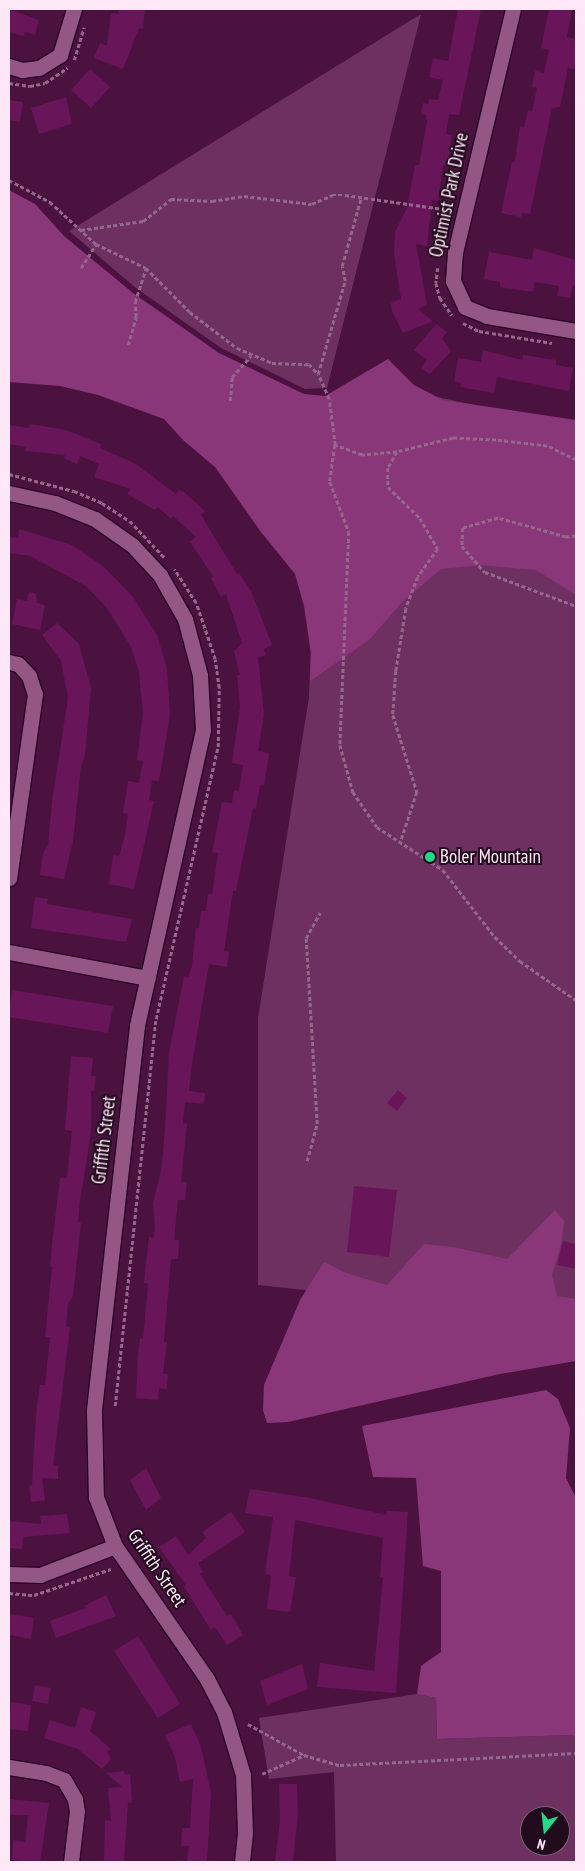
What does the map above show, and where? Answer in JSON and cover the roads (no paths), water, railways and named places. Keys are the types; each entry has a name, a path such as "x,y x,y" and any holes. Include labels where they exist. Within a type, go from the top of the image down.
{"street":[{"path":"9,66 22,70 39,68 60,55 74,9"},
{"name":"Optimist Park Drive","path":"513,9 454,252 453,281 465,307 487,316 576,331"},
{"name":"Griffith Street","path":"9,493 55,503 103,524 132,545 160,575 185,619 200,675 203,730 137,1026 94,1412 96,1496 115,1546 207,1679 224,1712 243,1775 245,1833 242,1862"},
{"path":"9,662 18,664 29,676 35,694 9,878"},
{"path":"9,952 148,978"},
{"path":"9,1574 40,1575 115,1546"},
{"path":"9,1767 46,1772 64,1780 75,1799 77,1812 71,1862"}],"place":[{"name":"Boler Mountain","path":"430,857"}]}
